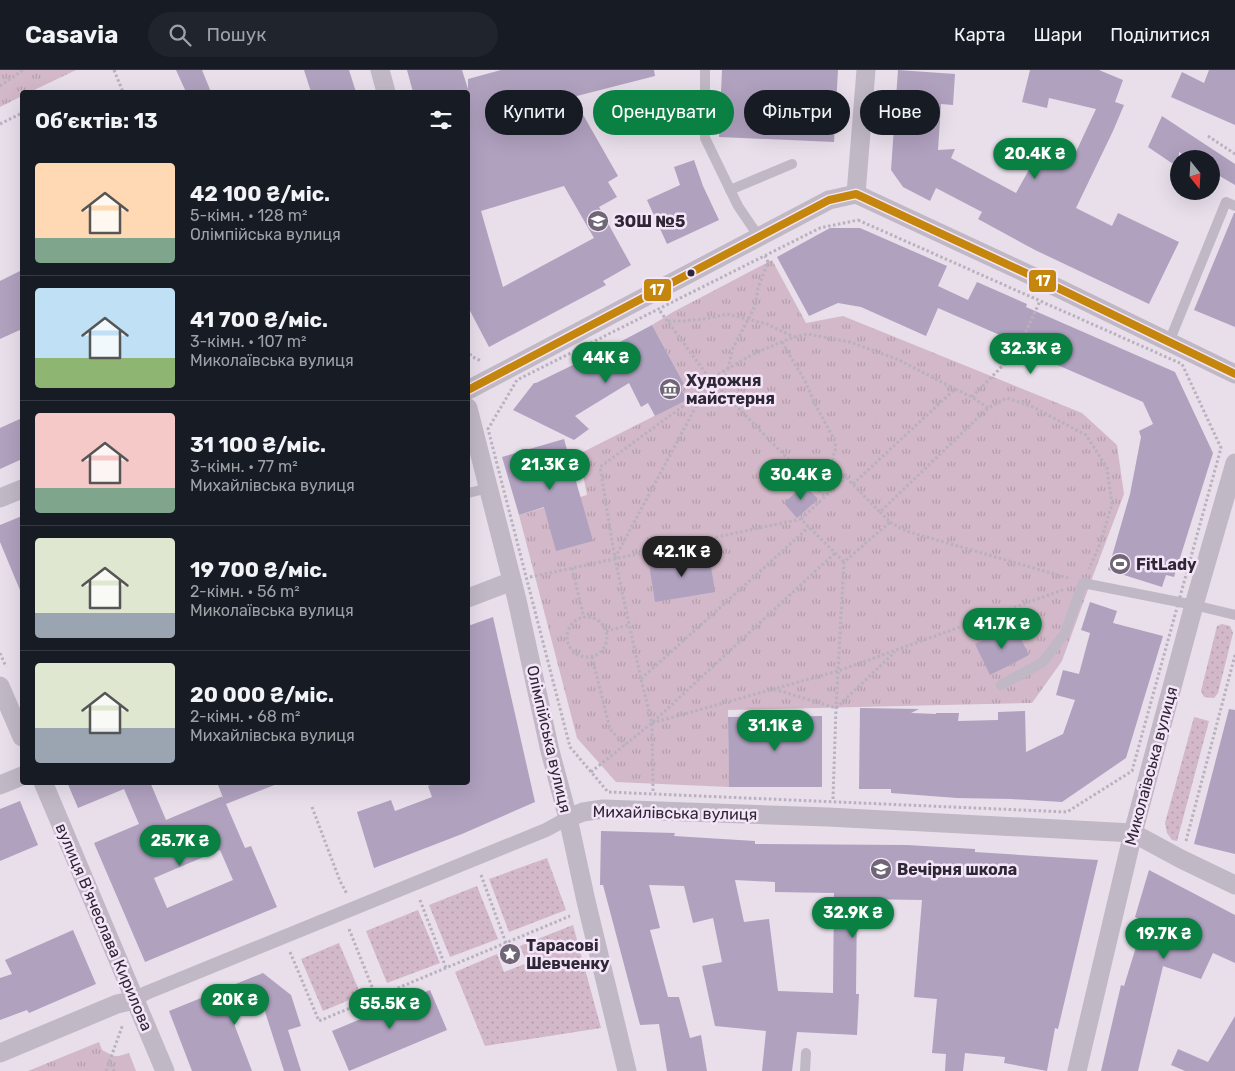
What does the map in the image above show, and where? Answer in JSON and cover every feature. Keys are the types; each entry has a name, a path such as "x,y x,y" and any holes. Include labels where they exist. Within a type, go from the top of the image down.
{"street":[{"path":"380,70 385,90"},
{"path":"856,194 866,70"},
{"path":"470,389 829,200 856,194 1058,288 1235,374"},
{"name":"Олімпійська вулиця","path":"470,416 488,488 520,579 550,751 568,818 627,1071"},
{"name":"Миколаївська вулиця","path":"1077,1071 1187,603 1235,463"},
{"path":"0,498 20,490"},
{"path":"470,597 520,579"},
{"path":"0,686 20,732"},
{"path":"0,785 20,777"},
{"name":"вулиця В'ячеслава Кирилова","path":"44,785 165,1071"},
{"name":"Михайлівська вулиця","path":"0,1053 117,1004 135,1000 146,993 546,830 583,812 623,810 828,816 1133,833 1235,885"}],"lane":[{"path":"705,70 704,138 738,206 759,237"},
{"path":"730,190 792,164"},
{"path":"1169,342 1226,202 1235,206"},
{"path":"470,493 488,488"},
{"path":"1001,685 1043,662 1065,633 1083,583 1187,603 1235,615"},
{"path":"805,1071 806,1053"}],"path":[{"path":"0,86 23,70"},
{"path":"114,70 122,90"},
{"path":"0,124 20,114"},
{"path":"1208,136 1235,154"},
{"path":"858,220 1040,301 1182,364 1222,448 1187,603 1132,771 1067,812 608,792 570,747 520,579 488,429 517,380 820,228 858,220"},
{"path":"728,369 733,348 756,306 758,288 768,262 765,256"},
{"path":"972,397 1017,351 1040,301"},
{"path":"659,309 710,379 825,497"},
{"path":"667,321 704,319 727,314 767,324 794,336"},
{"path":"653,783 652,723 615,559 600,467 686,404 710,379 757,352 794,336 808,334 850,342 899,360 972,397 988,408"},
{"path":"782,342 805,381 834,439 836,448 832,456 834,464 890,522 906,532 1083,583"},
{"path":"615,559 710,379"},
{"path":"853,484 955,389"},
{"path":"652,723 838,671 1083,583 1100,544 1112,504 1107,468 1086,435 1033,407 1007,398 988,408 880,512"},
{"path":"520,579 801,520 847,476"},
{"path":"801,520 844,562"},
{"path":"833,802 844,562 890,522"},
{"path":"641,679 809,527"},
{"path":"591,772 652,723 835,553"},
{"path":"572,568 584,618"},
{"path":"589,617 600,622 606,631 606,644 603,650 592,657 580,656 570,648 567,636 572,624 577,620 589,617"},
{"path":"606,631 629,625"},
{"path":"836,708 897,650"},
{"path":"1185,847 1235,655"},
{"path":"592,657 610,729 625,745"},
{"path":"773,689 836,708"},
{"path":"312,807 347,895"},
{"path":"481,874 506,943"},
{"path":"411,903 420,899 446,968"},
{"path":"298,948 290,952 319,1021 575,914"},
{"path":"340,931 349,928 376,997"},
{"path":"106,1071 124,1021"},
{"path":"109,1060 114,1071"}],"green space":[{"path":"0,70 76,70 34,90 20,90 20,97 0,107"},
{"path":"772,260 806,323 843,316 1082,413 1117,445 1124,494 1062,661 1032,703 728,710 729,787 616,782 577,738 519,515 587,495 579,454 686,400 680,387 684,384 652,325"},
{"path":"1222,624 1230,626 1233,633 1218,693 1214,698 1204,697 1201,691 1217,626"},
{"path":"1194,717 1209,721 1177,841 1172,840 1167,833 1165,823"},
{"path":"547,858 566,910 509,932 489,879"},
{"path":"477,886 498,939 450,957 429,905"},
{"path":"418,910 440,963 387,983 366,931"},
{"path":"573,925 601,1028 485,1046 455,972 497,954 504,972 527,963 520,946"},
{"path":"339,943 361,995 323,1011 301,959"},
{"path":"99,1042 102,1050 112,1055 117,1056 129,1053 136,1071 28,1071"}],"building":[{"path":"176,70 202,70 210,90 185,90"},
{"path":"304,70 349,70 355,90 310,90"},
{"path":"407,70 462,70 468,89 468,79 501,70 654,70 655,76 600,90 593,90 593,92 583,94 583,90 485,90 485,135 583,135 583,115 618,176 608,182 617,197 599,207 631,265 603,281 606,285 489,347 470,311 470,90 412,90","holes":["564,186 594,238 503,287 481,211"]},
{"path":"722,70 838,70 837,90 744,90 744,135 834,135 834,142 719,137 719,135 734,135 734,90 721,90"},
{"path":"898,70 955,74 953,105 941,104 940,119 940,90 897,90"},
{"path":"1030,70 1099,70 1123,80 1115,102 1124,105 1076,208 1112,226 1118,213 1179,242 1149,304 1035,250 978,219 982,212 936,188 930,201 903,187 891,170 893,135 939,135 938,150 955,149 951,158 1016,193 1046,139 1075,154 1096,109 1049,98 1047,108 1022,102"},
{"path":"1209,70 1235,70 1235,125 1171,97 1182,72 1204,83"},
{"path":"1162,116 1214,150 1170,150 1170,162 1148,147"},
{"path":"1220,154 1235,164 1235,185 1220,176"},
{"path":"694,160 703,186 719,220 667,244 647,200 680,185 674,167"},
{"path":"1235,213 1235,327 1194,310"},
{"path":"830,228 860,228 947,266 938,286 968,300 977,282 1027,304 1026,307 1175,372 1213,453 1174,577 1166,575 1162,587 1108,570 1130,494 1141,437 1139,431 1153,424 1143,402 1032,354 1034,350 938,308 926,336 861,307 838,303 809,316 777,257"},
{"path":"20,271 20,330 0,339 0,281"},
{"path":"652,325 684,384 680,387 687,400 655,416 648,403 641,407 629,383 575,416 589,429 574,440 513,410 534,383"},
{"path":"20,419 20,460 0,469 0,428"},
{"path":"564,439 593,541 556,551 544,507 519,515 502,457"},
{"path":"804,485 818,499 797,518 784,503"},
{"path":"20,517 20,590 0,542 0,525"},
{"path":"709,554 715,592 655,602 649,564"},
{"path":"1090,602 1117,611 1113,623 1163,636 1126,758 1062,802 957,798 891,793 891,789 859,789 860,708 919,709 911,713 959,713 958,721 998,720 998,712 1025,711 1026,752 1063,734 1075,700 1056,695 1063,670 1079,674 1090,633 1081,630"},
{"path":"493,617 535,802 462,834 374,868 357,812 391,800 395,811 432,797 428,786 430,785 470,785 470,625"},
{"path":"1014,625 1029,655 990,675 975,644"},
{"path":"1229,709 1235,710 1235,854 1194,844"},
{"path":"822,716 822,787 729,787 728,717"},
{"path":"68,785 151,785 166,820 222,796 218,785 274,785 226,804 245,848 251,846 277,907 145,962 94,843 139,824 124,789 78,808","holes":["220,850 233,880 167,908 154,878"]},
{"path":"20,801 38,845 0,861 0,809"},
{"path":"601,831 675,833 674,836 755,841 755,844 907,845 975,849 975,852 1098,860 1058,1029 1055,1028 1047,1071 1004,1063 1005,1057 965,1053 963,1071 945,1071 946,1054 932,1053 937,999 914,997 922,900 857,899 856,994 859,994 857,1035 797,1032 792,1071 762,1071 766,1031 715,1026 702,966 722,962 713,918 693,923 684,886 649,885 660,928 650,930 668,997 679,997 690,1038 701,1035 707,1071 667,1071 659,1024 640,1025 603,885 600,885","holes":["735,880 775,882 775,892 834,893 833,993 778,991 769,919 744,922"]},
{"path":"1149,870 1235,915 1235,963 1213,953 1201,979 1163,966 1138,1071 1101,1071 1121,985 1124,986 1144,921 1135,917"},
{"path":"73,930 96,984 29,1013 27,1010 0,1020 0,978 12,974 5,960"},
{"path":"263,973 291,995 301,1026 288,1030 301,1071 284,1071 260,996 228,1008 252,1071 192,1071 169,1011"},
{"path":"430,990 447,1030 349,1071 332,1031"},
{"path":"1235,1016 1235,1071 1185,1071 1171,1065 1178,1049 1208,1062"}],"transit line":[{"name":"17","path":"470,389 829,200 856,194 1058,288 1235,374"}],"place":[{"name":"ЗОШ №5","path":"598,221"},
{"name":"Художня майстерня","path":"670,389"},
{"name":"FitLady","path":"1120,564"},
{"name":"Вечірня школа","path":"881,869"},
{"name":"Тарасові Шевченку","path":"510,954"}]}
